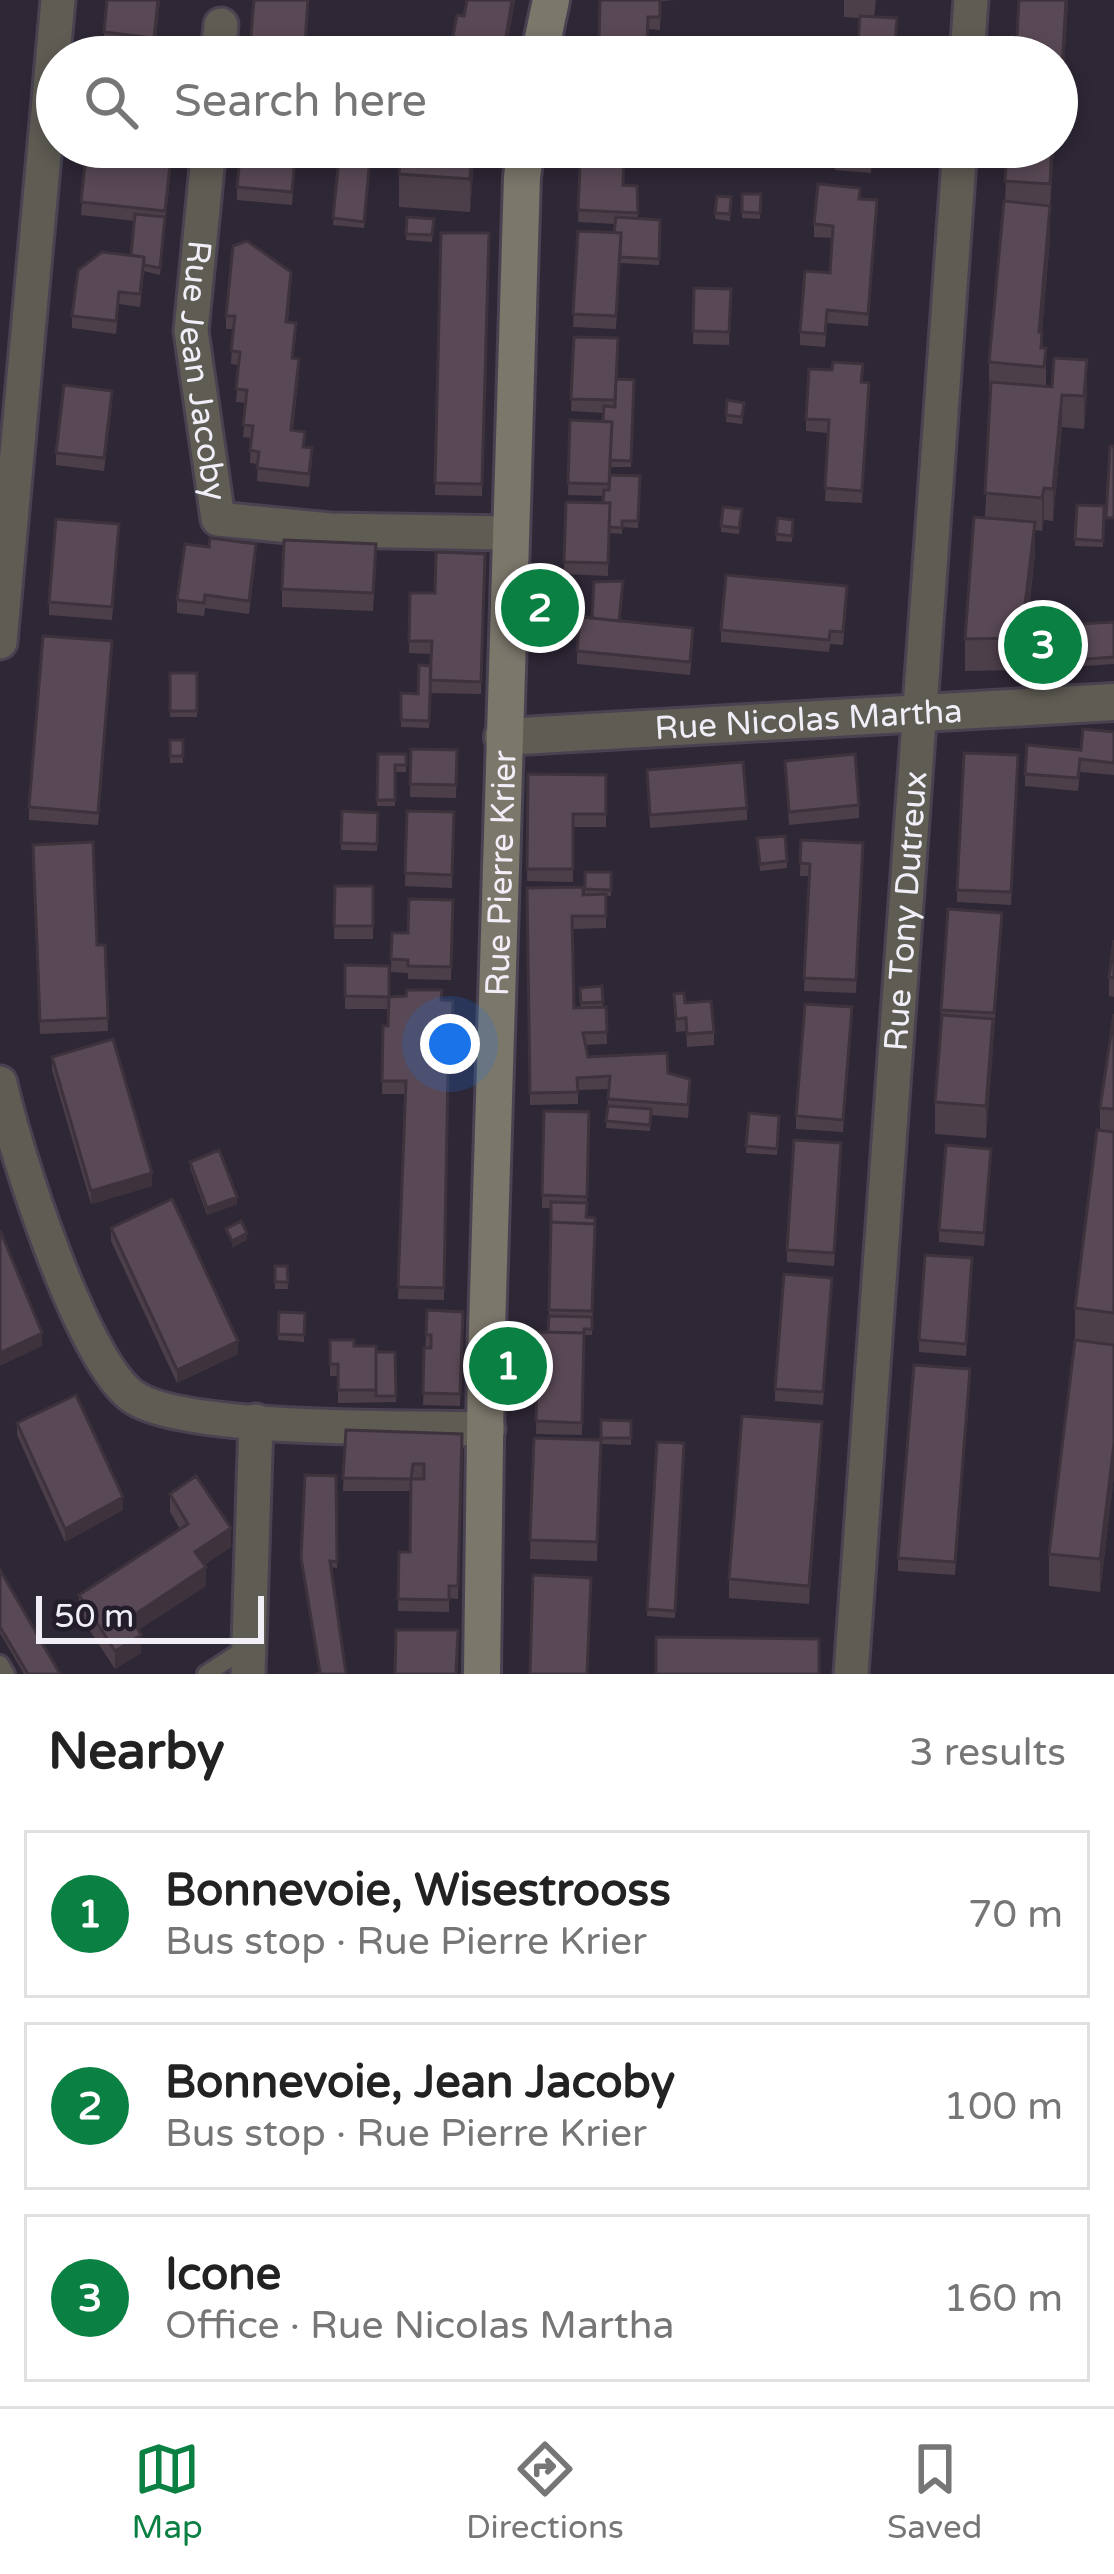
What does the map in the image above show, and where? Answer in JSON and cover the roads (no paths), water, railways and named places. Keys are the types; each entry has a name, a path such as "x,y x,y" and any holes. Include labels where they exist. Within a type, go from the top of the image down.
{"main road":[{"path":"543,36 551,0"},
{"name":"Rue Pierre Krier","path":"482,1674 503,737 525,168"}],"street":[{"path":"56,36 58,0"},
{"path":"968,36 970,0"},
{"path":"0,642 46,168"},
{"name":"Rue Jean Jacoby","path":"207,168 191,331 218,519 330,530 510,533"},
{"name":"Rue Tony Dutreux","path":"851,1674 959,168"},
{"name":"Rue Nicolas Martha","path":"503,737 1114,702"},
{"path":"0,1083 43,1233 112,1378 134,1398 160,1410 256,1421 488,1429"},
{"path":"249,1660 256,1421"}],"lane":[{"path":"206,1674 249,1660"},
{"path":"0,1664 6,1674"}],"place":[{"name":"Bonnevoie, Jean Jacoby","path":"540,608"},
{"name":"Icone","path":"1043,645"},
{"name":"Bonnevoie, Wisestrooss","path":"508,1366"}]}
